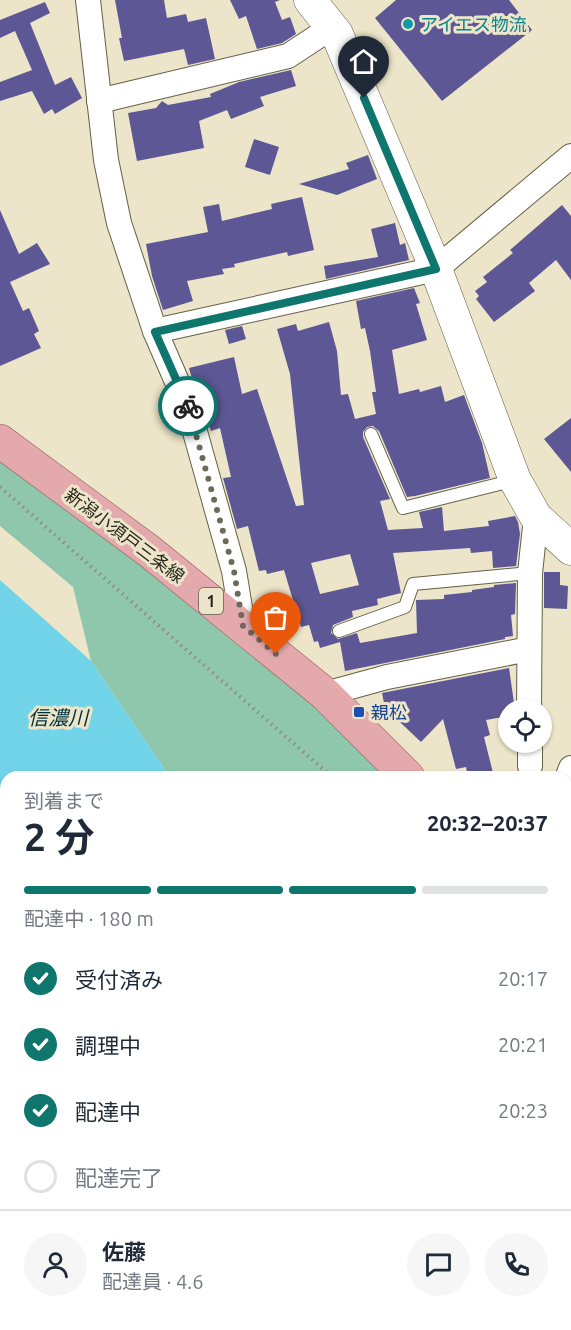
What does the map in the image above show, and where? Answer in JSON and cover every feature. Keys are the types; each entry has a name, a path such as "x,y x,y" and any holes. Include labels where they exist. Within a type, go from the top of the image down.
{"main road":[{"name":"新潟小須戸三条線","path":"0,441 149,551 243,626 325,694 402,771"}],"street":[{"path":"88,0 106,160 119,223 155,332 188,407 234,571 243,626"},
{"path":"310,0 337,34 436,269 515,480 536,517 571,549"},
{"path":"99,101 288,56 332,27"},
{"path":"155,332 436,269 571,156"},
{"path":"529,699 530,573 536,517"},
{"path":"325,694 387,677 529,649"},
{"path":"530,753 530,766"}],"lane":[{"path":"371,434 403,508 515,480"},
{"path":"339,631 405,607 413,584 530,573"}],"path":[{"path":"0,487 325,771"}],"green space":[{"path":"0,449 210,612 388,771 166,771 91,661 73,587 0,526"}],"water":[{"name":"信濃川","path":"0,580 91,661 166,771 0,771"}],"building":[{"path":"115,0 164,0 167,18 186,14 188,22 206,18 215,59 188,65 184,49 124,61"},
{"path":"230,0 280,0 275,2 282,20 290,17 296,34 282,43 257,49 246,16 239,19"},
{"path":"396,0 509,0 532,30 442,101 375,18"},
{"path":"45,2 50,13 30,23 55,85 71,77 82,98 55,114 52,109 44,114 32,91 0,101 0,82 32,70 15,31 0,38 0,20"},
{"path":"291,70 296,86 260,97 264,106 231,119 227,110 199,121 204,148 137,161 128,113 156,108 162,101 168,105 211,97 210,94 239,82"},
{"path":"254,139 279,147 270,175 245,167"},
{"path":"368,155 377,179 337,195 299,184 349,169 346,163"},
{"path":"302,197 314,250 288,256 287,252 234,264 235,267 222,269 224,274 187,281 193,301 163,310 152,276 146,244 208,232 203,207 219,204 222,221 272,209 271,204"},
{"path":"562,205 571,216 571,280 556,260 529,283 535,291 494,322 476,299 479,296 475,291 487,282 483,277 513,253 510,250"},
{"path":"0,210 19,254 37,243 50,264 10,282 23,311 29,308 39,331 34,334 41,348 0,366"},
{"path":"395,223 400,245 405,243 409,260 326,279 324,266 378,257 371,229"},
{"path":"414,288 420,303 416,304 427,340 392,350 399,394 419,389 420,392 441,386 445,402 464,395 482,443 490,478 407,497 379,431 373,426 367,427 363,432 363,437 390,499 380,501 388,530 423,528 419,512 442,507 444,531 489,526 488,521 515,516 520,534 516,566 493,568 492,551 471,553 470,548 393,553 401,593 377,599 378,605 352,611 353,617 333,625 331,633 338,639 357,633 360,643 417,633 416,600 444,599 444,595 516,583 515,614 511,615 513,636 345,671 340,642 320,648 318,641 314,642 309,625 301,627 284,570 267,574 266,570 259,571 248,526 237,529 223,478 231,477 220,428 211,431 189,368 234,357 242,394 257,389 296,506 304,505 290,374 277,329 296,324 298,331 329,322 337,351 341,395 348,394 355,419 376,414 372,392 376,392 370,351 365,328 361,329 356,301","holes":["350,554 359,585 320,594 311,563"]},
{"path":"242,326 246,339 229,344 225,330"},
{"path":"571,418 571,472 544,439"},
{"path":"544,572 560,572 560,585 568,586 567,609 544,608"},
{"path":"509,668 513,699 498,699 498,718 486,720 490,735 484,737 492,771 467,771 466,767 456,769 443,719 421,742 385,708 382,693"}],"way so far":[{"path":"188,406 234,571 243,626 276,654"}],"place":[{"name":"アイエス物流","path":"408,24"},
{"name":"親松","path":"359,712"}],"route":[{"path":"188,406 155,332 436,269 364,98"}]}
